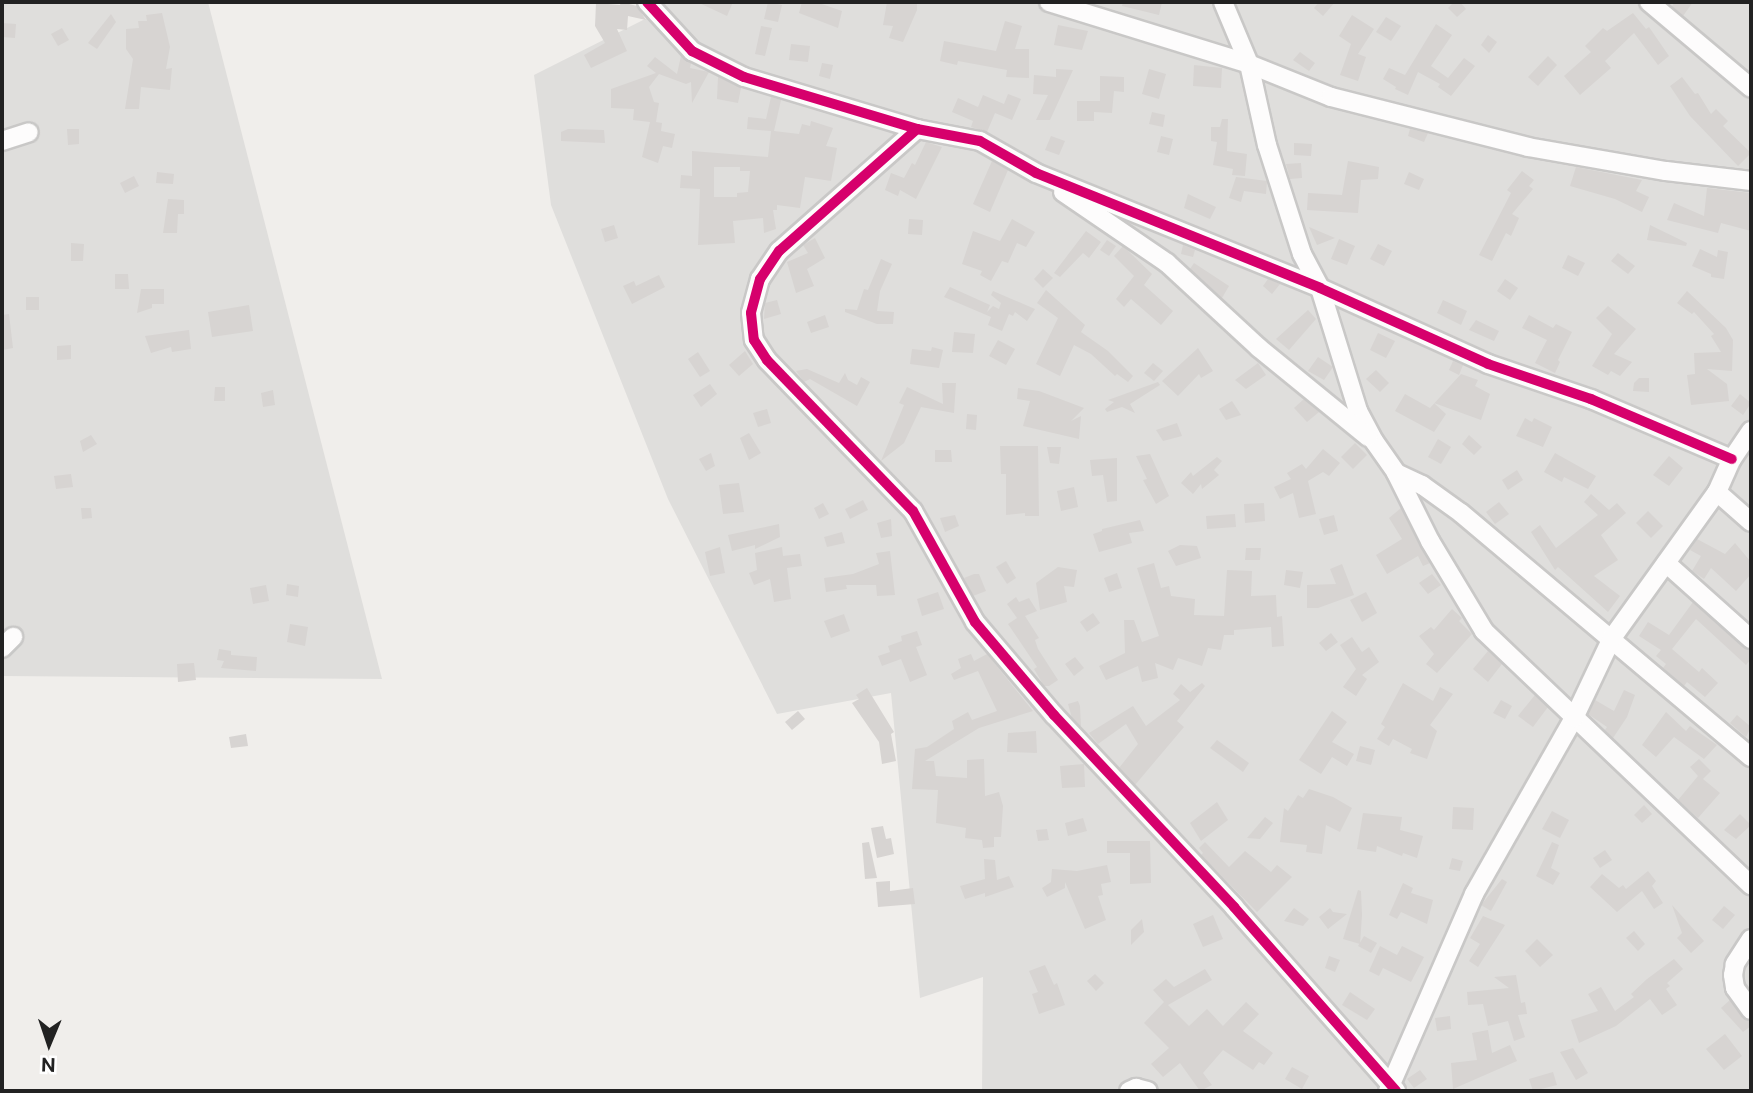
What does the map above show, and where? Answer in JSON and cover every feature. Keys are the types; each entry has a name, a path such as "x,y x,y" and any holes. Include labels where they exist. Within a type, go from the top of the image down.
{"street":[{"path":"647,2 692,51 744,76 917,129 980,141 1036,173 1167,262 1259,348 1374,441"},
{"path":"1049,2 1249,64 1331,97 1528,147 1666,171 1751,181"},
{"path":"1223,2 1249,64 1267,145 1302,254 1320,288 1358,411 1396,473 1430,541 1484,631 1751,885"},
{"path":"1649,2 1751,88"},
{"path":"917,129 779,251 760,279 751,313 754,340 767,360 913,511 975,622 1054,715 1234,907 1391,1089 1474,894 1574,718 1612,638 1717,492 1732,459 1751,431"},
{"path":"2,141 29,132"},
{"path":"1036,173 1320,288 1488,364 1591,400 1732,459"},
{"path":"1396,473 1422,485 1461,513 1751,757"},
{"path":"1717,492 1751,522"},
{"path":"1666,563 1751,639"},
{"path":"1751,939 1735,964 1733,975 1735,988 1751,1010"}],"shaded area":[{"path":"2,2 208,2 382,679 2,676"},
{"path":"648,2 1751,2 1751,1091 982,1091 983,977 920,998 891,693 777,714 668,499 551,205 534,75 653,15"}],"building":[{"path":"621,2 637,6 646,20 628,16 627,30 617,29 627,51 591,68 584,55 605,43 595,26 596,3 620,5"},
{"path":"697,2 733,2 727,16"},
{"path":"768,2 782,5 778,22 764,19"},
{"path":"802,2 816,2 842,11 838,28 799,13"},
{"path":"887,2 917,2 917,10 903,42 889,38 893,26 883,25"},
{"path":"1123,2 1162,2 1159,15 1122,6"},
{"path":"1319,2 1335,2 1323,16 1314,8"},
{"path":"1454,2 1460,2 1466,9 1457,17 1448,8"},
{"path":"1675,2 1693,2 1683,16 1672,6"},
{"path":"162,13 170,47 166,69 172,68 170,90 141,87 139,109 125,109 133,59 126,49 126,29 139,28 138,21 147,21 146,15"},
{"path":"1633,13 1646,29 1649,27 1669,56 1658,65 1634,33 1605,61 1611,68 1580,95 1564,76 1591,52 1585,46 1603,28 1607,31"},
{"path":"111,14 116,22 97,49 88,43"},
{"path":"1352,15 1374,29 1358,54 1366,57 1358,81 1340,75 1351,44 1339,36"},
{"path":"1386,17 1401,26 1391,41 1376,32"},
{"path":"1005,21 1022,26 1015,49 1029,49 1029,78 1006,77 1007,70 958,61 957,65 940,61 944,41 996,51"},
{"path":"2,23 16,24 15,38 2,37"},
{"path":"1436,24 1452,35 1431,66 1448,78 1464,58 1475,66 1451,96 1438,87 1440,84 1418,72 1408,95 1395,89 1396,87 1383,79 1389,68 1405,75"},
{"path":"1058,25 1088,31 1082,50 1054,45"},
{"path":"761,26 772,28 765,56 755,54"},
{"path":"62,28 69,40 58,46 51,34"},
{"path":"1488,35 1497,42 1489,53 1481,45"},
{"path":"791,44 810,46 808,62 789,60"},
{"path":"1300,52 1315,63 1309,71 1293,60"},
{"path":"681,56 691,63 690,68 709,72 692,103 691,82 686,84 659,74 649,87 654,102 659,103 656,122 662,123 661,131 675,134 672,148 663,146 658,163 642,157 650,122 633,120 634,109 611,108 611,89 656,73 647,66 655,57 677,74"},
{"path":"1548,56 1557,65 1538,86 1528,77"},
{"path":"822,63 833,65 830,79 819,76"},
{"path":"1194,65 1222,68 1221,88 1193,86"},
{"path":"1056,69 1073,70 1050,120 1036,120 1048,95 1033,94 1034,75 1056,77"},
{"path":"1149,69 1166,74 1159,99 1142,94"},
{"path":"1100,76 1124,77 1124,92 1114,91 1112,113 1094,112 1094,121 1077,121 1077,101 1100,101"},
{"path":"718,77 741,88 738,103 717,99"},
{"path":"1682,77 1695,94 1698,93 1711,114 1716,109 1728,121 1723,126 1751,153 1738,166 1690,116 1670,86"},
{"path":"1008,94 1021,99 1012,120 995,113 987,132 971,127 973,121 952,112 958,98 978,107 983,95 1004,104"},
{"path":"771,97 781,100 774,131 799,134 802,124 810,126 811,121 833,128 826,146 837,148 831,181 805,177 800,208 777,205 777,210 773,210 776,229 764,233 763,218 733,221 735,243 698,245 700,189 680,188 681,175 692,176 692,151 768,157 771,131 747,129 748,117 766,119","holes":["714,167 740,167 740,171 750,171 748,192 737,193 737,197 714,197"]},
{"path":"1152,112 1165,115 1163,127 1149,124"},
{"path":"1222,119 1228,119 1227,151 1247,154 1245,176 1232,175 1233,169 1213,165 1217,142 1211,141 1211,127 1220,127"},
{"path":"67,129 79,129 79,144 68,145"},
{"path":"568,129 604,130 605,143 561,141 561,132"},
{"path":"1410,129 1428,133 1424,142 1408,136"},
{"path":"1051,136 1065,141 1059,155 1045,150"},
{"path":"1161,136 1173,139 1169,155 1157,152"},
{"path":"926,142 942,147 916,199 900,190 898,196 885,190 891,173 904,178 912,163 915,165"},
{"path":"1294,143 1312,144 1311,156 1294,155"},
{"path":"992,161 1008,170 990,212 973,204"},
{"path":"1348,161 1379,167 1378,179 1361,180 1358,213 1307,210 1308,193 1342,195"},
{"path":"1301,163 1302,178 1290,179 1286,164"},
{"path":"1576,167 1642,180 1636,191 1649,197 1642,212 1615,199 1570,186"},
{"path":"1522,171 1534,180 1529,186 1533,189 1512,214 1519,218 1511,236 1506,233 1492,261 1479,255 1511,193 1507,190"},
{"path":"157,172 174,174 173,184 156,183"},
{"path":"1409,172 1424,179 1419,190 1404,184"},
{"path":"134,176 139,186 125,193 120,183"},
{"path":"1236,177 1267,181 1266,194 1244,191 1241,202 1229,198"},
{"path":"1707,188 1751,193 1751,231 1721,223 1718,233 1667,220 1674,203 1704,216"},
{"path":"1188,194 1216,207 1210,219 1184,208"},
{"path":"168,199 184,200 184,214 178,214 177,233 163,233"},
{"path":"909,219 923,220 922,235 908,234"},
{"path":"1012,219 1035,232 1026,247 1017,243 1008,263 1002,261 991,281 980,275 982,271 962,264 973,231 1000,241"},
{"path":"614,225 618,238 605,242 601,229"},
{"path":"1650,225 1687,243 1686,246 1647,240"},
{"path":"1309,227 1335,238 1317,245"},
{"path":"1086,231 1101,242 1089,258 1083,253 1060,277 1054,273"},
{"path":"815,238 825,258 807,269 814,286 796,293 787,262 808,253 803,245"},
{"path":"1339,239 1355,246 1347,265 1331,259"},
{"path":"1107,240 1116,246 1109,256 1100,250"},
{"path":"71,243 84,244 83,261 71,261"},
{"path":"1378,244 1392,251 1384,266 1370,259"},
{"path":"1183,245 1195,250 1193,257 1181,254"},
{"path":"1123,246 1152,274 1144,285 1173,311 1161,325 1131,299 1124,307 1116,299 1134,276 1114,256"},
{"path":"1700,249 1717,257 1718,250 1728,252 1724,279 1711,277 1711,274 1692,266"},
{"path":"1618,253 1635,266 1628,274 1611,261"},
{"path":"1568,255 1585,263 1578,276 1562,268"},
{"path":"881,259 892,264 880,291 877,311 894,312 893,324 877,324 845,312 845,309 857,310 864,289 868,290"},
{"path":"1194,263 1229,286 1222,298 1190,269"},
{"path":"1043,269 1053,278 1043,288 1034,279"},
{"path":"115,274 128,274 129,289 115,289"},
{"path":"659,275 665,287 632,304 623,286 634,281 636,286"},
{"path":"1268,279 1280,284 1272,294 1263,286"},
{"path":"1505,279 1518,288 1510,300 1497,291"},
{"path":"950,287 990,305 987,312 993,306 999,309 1001,303 991,295 993,291 1035,309 1027,321 1015,312 1013,316 1009,314 1002,331 988,325 991,317 944,297"},
{"path":"141,289 164,289 164,304 152,304 152,308 137,313"},
{"path":"1046,290 1085,325 1081,332 1108,351 1133,376 1128,382 1117,374 1115,376 1091,354 1074,345 1060,376 1036,364 1058,318 1037,303"},
{"path":"1687,291 1726,328 1733,340 1732,371 1707,369 1727,384 1729,401 1691,405 1687,375 1695,374 1694,353 1721,352 1711,336 1714,334 1694,312 1692,314 1677,303"},
{"path":"26,297 39,297 39,310 26,310"},
{"path":"777,300 781,314 764,319 765,303"},
{"path":"1443,300 1467,311 1461,325 1437,313"},
{"path":"249,305 253,331 212,337 208,312"},
{"path":"1608,306 1636,329 1614,354 1632,362 1620,376 1611,371 1608,375 1592,366 1612,334 1596,318"},
{"path":"1308,310 1316,319 1289,350 1276,339"},
{"path":"9,314 13,348 2,350 2,315"},
{"path":"825,315 829,327 811,333 807,322"},
{"path":"1529,315 1553,328 1556,324 1572,332 1558,360 1560,362 1555,373 1535,363 1547,340 1522,328"},
{"path":"1476,320 1499,331 1494,341 1469,330"},
{"path":"189,330 191,349 172,352 171,347 151,353 145,336"},
{"path":"954,332 975,334 973,353 952,352"},
{"path":"1378,333 1395,341 1386,358 1370,350"},
{"path":"998,340 1015,349 1006,365 989,356"},
{"path":"71,345 71,359 57,360 57,346"},
{"path":"932,347 943,350 939,368 910,364 912,349 931,351"},
{"path":"1198,348 1213,371 1201,378 1199,374 1178,396 1162,381"},
{"path":"745,351 753,364 739,376 729,365"},
{"path":"698,352 710,371 700,377 688,359"},
{"path":"1318,357 1333,367 1324,380 1308,371"},
{"path":"1453,361 1463,365 1459,375 1449,370"},
{"path":"1153,363 1163,371 1154,381 1144,373"},
{"path":"1258,363 1266,375 1246,389 1235,380"},
{"path":"807,369 839,383 845,373 848,380 857,385 861,377 870,382 857,406 810,379 804,382 796,371"},
{"path":"1376,370 1389,383 1380,392 1366,379"},
{"path":"1461,374 1478,380 1475,386 1490,394 1481,420 1434,403"},
{"path":"1639,378 1649,378 1649,392 1633,391 1634,383"},
{"path":"1158,382 1160,385 1130,404 1135,413 1122,407 1107,412 1105,409 1114,402 1108,400"},
{"path":"942,383 956,383 954,413 921,407 904,443 881,461 904,405 899,403 907,387 943,404"},
{"path":"710,384 717,394 701,407 693,395"},
{"path":"215,387 225,387 225,401 214,401"},
{"path":"1018,388 1039,391 1084,408 1071,421 1081,416 1079,439 1023,426 1030,401 1017,399"},
{"path":"273,390 275,405 263,407 261,393"},
{"path":"1405,394 1430,408 1434,403 1446,414 1434,432 1395,411"},
{"path":"1740,394 1751,403 1743,415 1731,406"},
{"path":"1304,399 1319,412 1307,422 1294,408"},
{"path":"1232,401 1241,415 1226,420 1219,409"},
{"path":"767,409 771,423 758,427 753,413"},
{"path":"967,414 977,415 976,430 966,429"},
{"path":"1525,418 1532,422 1534,418 1552,427 1543,447 1516,436"},
{"path":"1177,423 1182,436 1163,441 1156,430"},
{"path":"749,433 761,453 749,460 740,438"},
{"path":"91,435 97,444 83,452 80,441"},
{"path":"1469,435 1482,447 1474,455 1462,444"},
{"path":"1438,439 1451,447 1441,464 1428,457"},
{"path":"1355,443 1367,455 1353,469 1341,457"},
{"path":"1000,446 1038,446 1039,516 1025,516 1025,513 1006,515 1006,474 1001,474"},
{"path":"1047,447 1061,447 1059,464 1050,463"},
{"path":"1323,449 1340,463 1329,476 1323,472 1308,481 1316,514 1299,518 1293,493 1280,499 1274,487 1291,479 1287,473 1302,464 1306,469"},
{"path":"935,450 951,450 952,462 935,462"},
{"path":"711,453 715,466 706,471 699,459"},
{"path":"1555,453 1596,476 1588,489 1564,477 1562,482 1544,472"},
{"path":"1150,454 1169,496 1156,504 1143,480 1147,479 1136,456"},
{"path":"1669,456 1683,468 1669,486 1653,475"},
{"path":"1217,457 1222,461 1214,470 1219,475 1202,489 1201,484 1193,494 1181,483 1191,472 1193,476"},
{"path":"1117,458 1117,501 1107,502 1103,475 1092,476 1090,460"},
{"path":"1517,470 1523,480 1508,490 1502,480"},
{"path":"71,474 73,487 56,489 54,476"},
{"path":"739,483 744,512 723,514 719,485"},
{"path":"1074,487 1078,507 1061,511 1057,491"},
{"path":"1591,494 1609,510 1617,503 1626,513 1601,535 1618,560 1594,576 1620,596 1608,612 1558,567 1555,570 1531,532 1540,525 1556,548 1598,515 1584,502"},
{"path":"863,500 868,510 850,519 845,509"},
{"path":"1499,502 1509,514 1495,524 1486,512"},
{"path":"823,503 829,514 819,519 814,508"},
{"path":"1264,503 1265,521 1245,523 1244,504"},
{"path":"81,508 91,508 92,518 82,519"},
{"path":"1401,508 1430,563 1423,566 1418,556 1387,574 1376,555 1402,539 1389,518"},
{"path":"1648,511 1663,526 1651,538 1636,523"},
{"path":"1235,514 1236,527 1207,529 1206,516"},
{"path":"955,515 959,526 945,532 940,518"},
{"path":"1334,515 1338,531 1324,535 1319,519"},
{"path":"891,519 892,536 881,538 877,523"},
{"path":"1140,520 1144,531 1129,533 1132,543 1099,552 1093,534 1102,529"},
{"path":"779,524 780,537 755,549 755,545 732,551 728,535"},
{"path":"842,532 845,543 827,547 824,537"},
{"path":"1697,539 1725,554 1735,543 1751,562 1751,574 1736,591 1711,568 1704,579 1692,571 1701,556 1690,550"},
{"path":"1180,545 1197,546 1201,558 1176,566 1168,551"},
{"path":"720,547 725,573 710,576 705,552"},
{"path":"782,547 783,556 800,554 802,566 787,568 791,599 774,602 770,579 754,585 749,573 757,570 755,553"},
{"path":"1246,548 1261,548 1260,560 1245,560"},
{"path":"890,551 895,595 877,596 876,585 846,585 847,589 826,592 824,578 853,574 879,564 876,553"},
{"path":"1006,561 1016,578 1007,584 996,567"},
{"path":"1154,563 1161,588 1169,586 1171,596 1195,599 1194,615 1224,616 1227,570 1252,571 1251,596 1276,595 1277,617 1282,616 1284,646 1272,647 1271,627 1234,630 1234,635 1224,635 1221,650 1208,648 1202,666 1178,658 1173,670 1155,663 1158,678 1142,682 1138,666 1106,680 1099,666 1125,653 1124,620 1134,620 1142,642 1159,636 1137,568"},
{"path":"1342,564 1354,595 1318,608 1307,608 1307,585 1336,584 1330,569"},
{"path":"1058,567 1077,570 1074,587 1064,586 1067,602 1040,610 1036,583"},
{"path":"1286,570 1303,572 1300,588 1284,585"},
{"path":"1117,573 1122,588 1109,592 1104,578"},
{"path":"979,574 986,591 973,596 964,578"},
{"path":"1432,574 1441,585 1428,594 1419,583"},
{"path":"287,584 299,586 298,597 286,595"},
{"path":"266,585 269,601 253,604 250,588"},
{"path":"938,592 944,609 922,616 917,599"},
{"path":"1366,592 1377,613 1362,622 1350,600"},
{"path":"1016,597 1019,602 1029,598 1037,611 1025,616 1039,638 1035,640 1038,649 1058,680 1049,686 1044,686 1034,669 1037,667 1008,624 1017,618 1007,604"},
{"path":"1693,602 1751,651 1751,659 1746,665 1696,619 1672,649 1699,672 1702,668 1718,683 1705,697 1687,682 1684,686 1663,668 1666,664 1656,656 1661,650 1639,636 1648,622 1669,635"},
{"path":"1452,609 1462,618 1459,621 1472,634 1437,673 1426,664 1434,654 1419,636 1431,627 1434,630"},
{"path":"1093,613 1100,623 1087,632 1080,622"},
{"path":"844,614 850,631 831,638 824,621"},
{"path":"290,624 308,627 305,646 287,642"},
{"path":"917,631 922,645 916,647 927,675 910,682 901,659 882,666 878,656 890,652 888,646 902,641 901,636"},
{"path":"1331,633 1338,642 1326,651 1319,643"},
{"path":"1352,637 1362,652 1369,647 1379,662 1362,675 1367,679 1356,696 1343,687 1356,669 1340,645"},
{"path":"219,649 231,651 231,655 257,657 256,671 221,668 224,661 217,660"},
{"path":"1488,651 1502,664 1488,682 1473,669"},
{"path":"971,654 974,661 987,654 1033,711 979,728 925,761 934,761 936,776 967,778 967,760 984,759 985,796 999,792 1003,806 1001,837 994,837 994,847 983,848 982,840 965,838 966,828 936,823 938,790 912,789 915,749 927,747 954,729 952,721 968,712 972,720 997,711 978,671 954,680 951,674 961,668 958,659"},
{"path":"1075,657 1084,668 1074,676 1065,664"},
{"path":"194,663 196,680 178,682 177,664"},
{"path":"1202,683 1205,686 1177,721 1184,727 1135,785 1119,768 1138,744 1126,724 1098,744 1089,733 1133,706 1146,726 1180,700 1173,694 1181,684 1190,692"},
{"path":"1403,683 1433,701 1440,687 1453,694 1430,725 1437,731 1427,759 1410,753 1412,749 1393,739 1389,746 1377,739 1385,727 1381,724"},
{"path":"867,688 894,732 891,734 896,761 882,764 879,742 852,703 859,699 856,695"},
{"path":"1624,690 1635,695 1627,717 1613,738 1605,730 1607,727 1588,714 1595,700 1614,711"},
{"path":"1535,695 1548,707 1533,727 1518,716"},
{"path":"1501,700 1512,706 1505,719 1493,713"},
{"path":"1078,701 1081,727 1072,718 1068,704"},
{"path":"798,711 805,719 792,730 785,722"},
{"path":"1332,711 1347,722 1332,742 1354,754 1347,766 1332,757 1321,774 1299,760"},
{"path":"1666,712 1686,731 1690,726 1717,745 1704,759 1674,737 1656,757 1642,745"},
{"path":"1737,715 1751,727 1746,737 1730,723"},
{"path":"1036,731 1037,753 1007,752 1008,733"},
{"path":"246,734 248,746 231,748 229,737"},
{"path":"1217,740 1249,763 1243,772 1210,748"},
{"path":"1360,746 1375,750 1371,765 1356,761"},
{"path":"1699,759 1711,771 1703,779 1720,793 1698,818 1678,800 1698,776 1690,767"},
{"path":"1084,764 1085,787 1062,788 1060,766"},
{"path":"1309,789 1333,797 1352,808 1340,832 1326,825 1322,854 1306,852 1307,845 1280,842 1284,808 1288,811 1298,795 1303,798"},
{"path":"1217,802 1228,820 1201,841 1190,823"},
{"path":"1644,805 1652,814 1642,823 1634,815"},
{"path":"1453,807 1474,808 1473,830 1452,829"},
{"path":"1552,811 1569,820 1560,838 1542,829"},
{"path":"1363,813 1402,817 1400,830 1423,836 1417,858 1403,853 1402,856 1377,846 1376,852 1357,849"},
{"path":"1740,814 1751,825 1736,839 1724,830"},
{"path":"1265,817 1273,823 1260,839 1247,838"},
{"path":"1083,818 1087,831 1068,836 1065,823"},
{"path":"883,826 886,839 891,838 894,854 877,858 871,828"},
{"path":"1047,829 1049,840 1038,841 1036,830"},
{"path":"1107,841 1150,841 1151,883 1130,884 1130,853 1107,853"},
{"path":"869,842 877,878 865,879 862,843"},
{"path":"1205,842 1229,867 1245,851 1271,872 1277,865 1292,877 1257,912 1201,855 1203,853 1199,848"},
{"path":"1552,842 1559,845 1551,868 1560,873 1553,885 1536,876"},
{"path":"1605,850 1612,860 1600,868 1593,858"},
{"path":"1452,858 1463,861 1460,871 1449,869"},
{"path":"984,859 995,860 997,880 1009,876 1014,887 985,897 985,893 965,899 960,886 985,879"},
{"path":"1107,865 1111,882 1101,884 1103,895 1098,896 1106,920 1085,929 1065,882 1065,888 1047,897 1042,888 1051,882 1052,869 1077,871"},
{"path":"1648,871 1656,881 1652,886 1663,903 1654,909 1642,891 1617,912 1590,887 1602,874 1619,888 1623,885 1626,889"},
{"path":"1502,879 1507,882 1491,911 1481,905"},
{"path":"890,881 890,891 913,888 915,904 878,907 876,882"},
{"path":"1403,883 1413,888 1411,893 1433,900 1427,924 1401,912 1397,919 1389,915"},
{"path":"1358,890 1361,891 1362,915 1360,944 1343,939"},
{"path":"1672,905 1704,941 1691,953 1677,938 1682,933"},
{"path":"1724,906 1735,915 1723,929 1712,920"},
{"path":"1294,908 1309,919 1303,926 1284,921"},
{"path":"1330,908 1333,912 1347,914 1328,929 1319,917"},
{"path":"1213,915 1223,939 1203,947 1193,924"},
{"path":"1483,916 1505,925 1478,967 1469,961 1480,944 1470,938"},
{"path":"1142,919 1144,932 1131,945 1131,930"},
{"path":"1634,931 1645,944 1638,951 1626,938"},
{"path":"1364,936 1377,943 1371,953 1358,946"},
{"path":"1537,939 1553,955 1540,967 1525,951"},
{"path":"1380,946 1397,955 1402,946 1424,957 1411,982 1383,968 1379,976 1369,971"},
{"path":"1329,956 1340,960 1335,972 1325,968"},
{"path":"1674,959 1683,969 1667,983 1670,986 1666,989 1677,1005 1662,1015 1650,999 1616,1026 1579,1043 1571,1020 1598,1011 1588,994 1601,987 1615,1011 1634,997 1631,994 1647,979"},
{"path":"1045,965 1054,985 1057,983 1065,1005 1039,1014 1032,994 1038,992 1029,971"},
{"path":"1205,969 1212,980 1168,1005 1189,1026 1207,1009 1223,1026 1246,1002 1259,1014 1243,1031 1273,1053 1264,1065 1259,1062 1253,1070 1223,1050 1203,1073 1212,1085 1200,1091 1180,1063 1163,1077 1151,1064 1169,1048 1144,1023 1164,1002 1153,990 1166,979 1174,987"},
{"path":"1095,974 1104,983 1096,991 1087,981"},
{"path":"1516,975 1521,1003 1525,1002 1527,1014 1518,1015 1525,1037 1514,1041 1508,1021 1488,1026 1483,1004 1468,1005 1467,992 1509,988 1494,977"},
{"path":"1350,992 1375,1009 1367,1020 1342,1005"},
{"path":"1730,1000 1742,1017 1751,1022 1751,1026 1743,1032 1721,1008"},
{"path":"1450,1016 1451,1029 1437,1031 1435,1018"},
{"path":"1488,1030 1492,1053 1510,1045 1517,1061 1453,1089 1451,1063 1477,1060 1472,1033"},
{"path":"1725,1034 1742,1056 1724,1070 1706,1049"},
{"path":"1573,1048 1588,1073 1576,1080 1560,1052"},
{"path":"1292,1067 1309,1076 1302,1089 1285,1079"},
{"path":"1420,1070 1427,1079 1414,1088 1407,1079"},
{"path":"1553,1072 1557,1085 1533,1091 1529,1079"}],"cycle path":[{"path":"647,2 692,51 744,77 917,129 980,141 1036,173 1320,288 1488,364 1591,399 1732,459"},
{"path":"917,129 779,251 760,279 751,313 754,340 767,360 913,511 975,622 1054,715 1234,907 1396,1091"}]}
